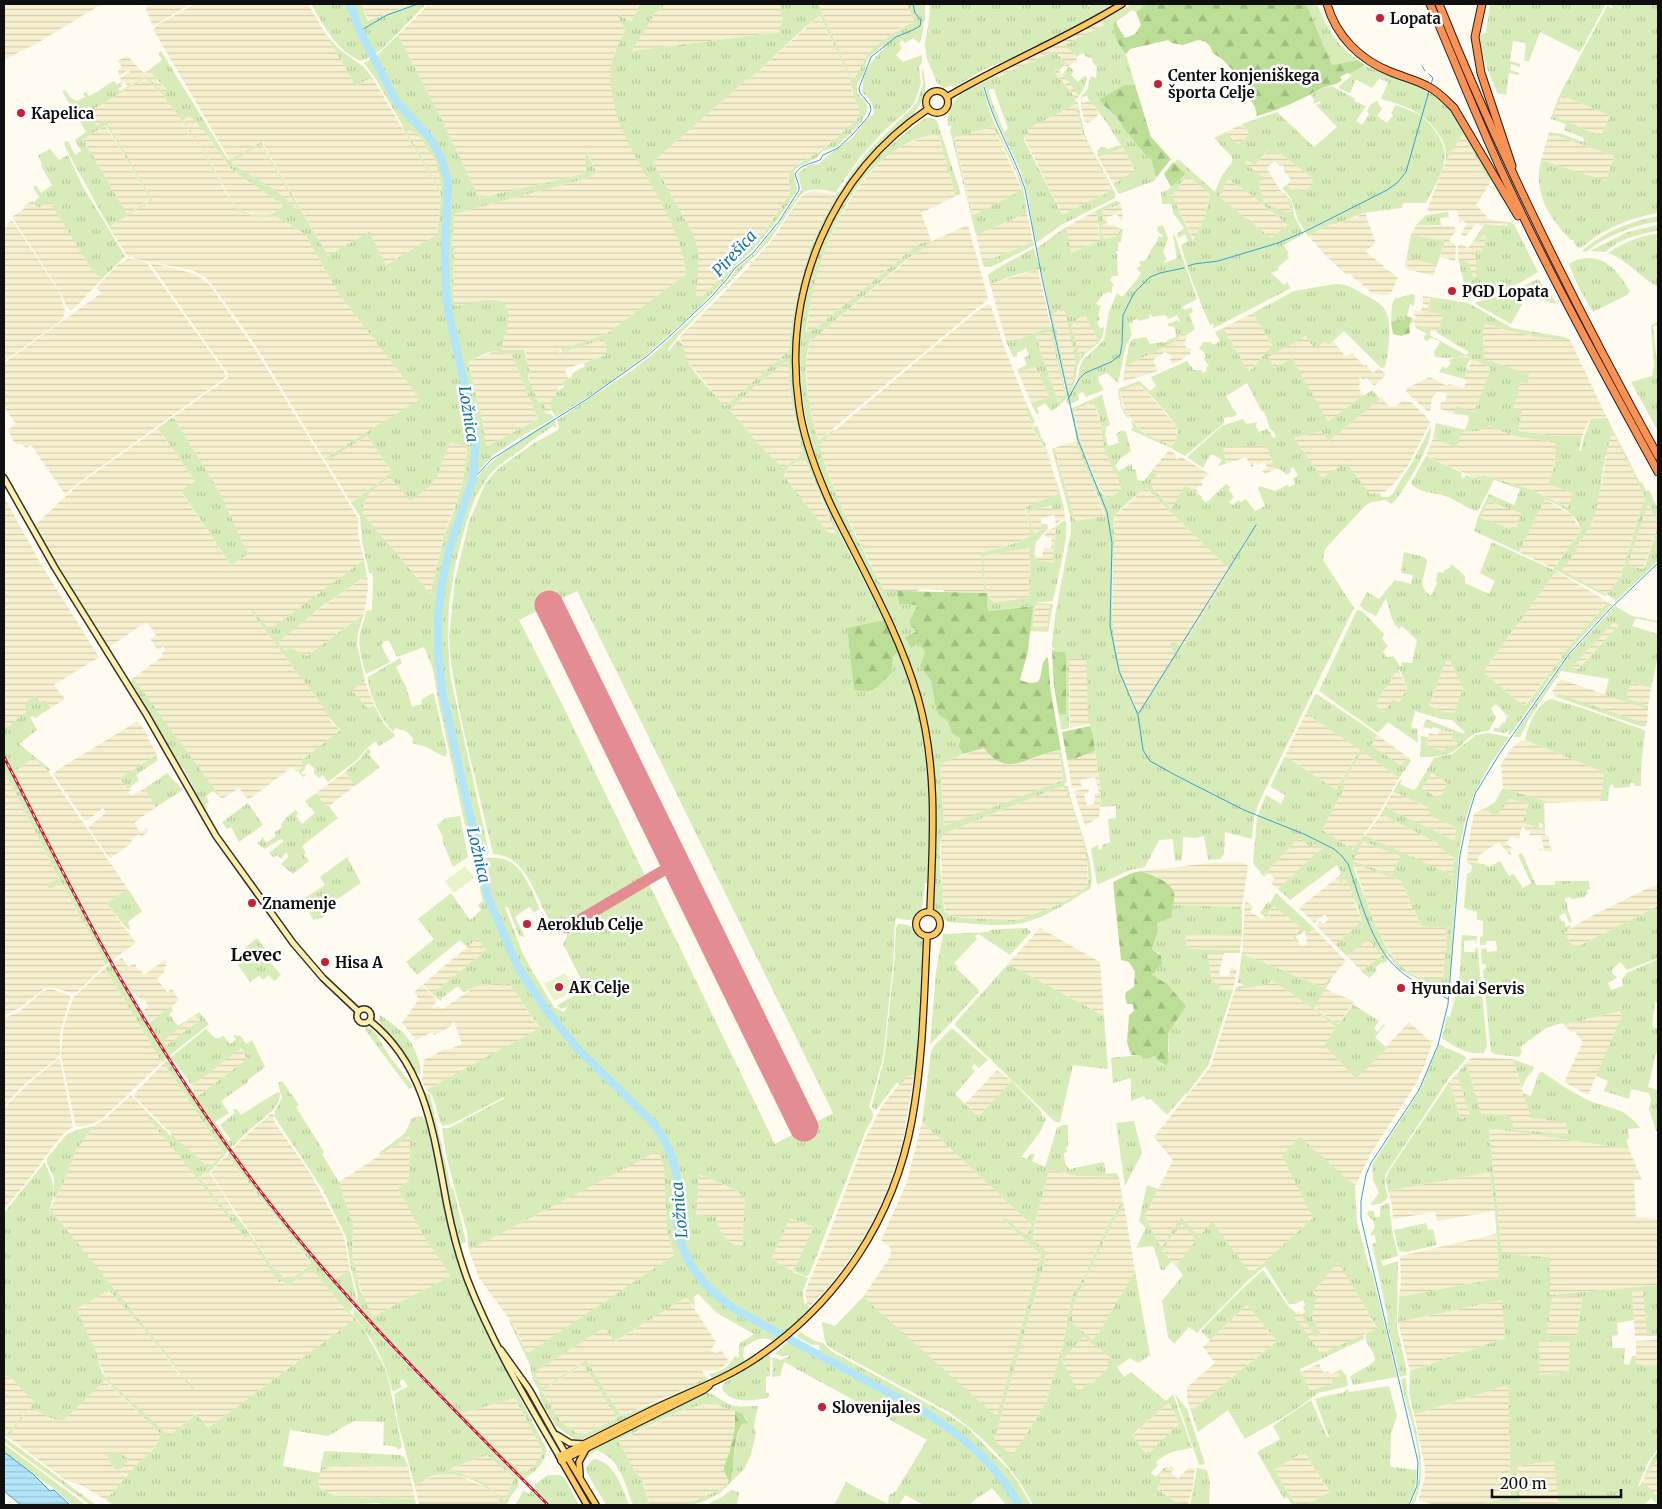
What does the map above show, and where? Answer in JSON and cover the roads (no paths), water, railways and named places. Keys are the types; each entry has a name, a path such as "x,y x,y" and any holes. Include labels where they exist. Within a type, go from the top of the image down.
{"highway":[{"path":"1327,4 1340,32 1359,55 1375,65 1428,86 1438,92 1454,108 1529,238 1538,246"},
{"path":"1430,4 1491,148 1538,246 1596,359 1658,472"},
{"path":"1439,4 1515,180 1589,330 1658,456"},
{"path":"1482,4 1475,37 1481,73 1515,172 1515,180"}],"main road":[{"path":"947,97 968,83 1085,25 1122,4"},
{"path":"939,91 947,97 948,102 941,113 934,113 928,109 926,101 932,92 939,91"},
{"path":"928,109 900,129 859,171 830,218 818,243 805,281 797,333 795,374 799,408 809,451 827,496 892,627 918,698 926,730 933,794 930,912"},
{"path":"4,478 54,568 141,706 216,836 292,943 323,978 358,1011"},
{"path":"930,912 937,916 940,925 935,934 927,936 920,933 917,929 916,921 922,913 930,912"},
{"path":"563,1457 704,1390 777,1344 800,1324 833,1290 861,1253 884,1211 902,1165 912,1120 918,1084 927,936"},
{"path":"364,1008 369,1010 372,1016 370,1021 364,1024 359,1022 356,1016 358,1011 364,1008"},
{"path":"370,1021 397,1049 420,1090 429,1114 447,1206 460,1255 468,1281 498,1350 563,1457 587,1505"},
{"path":"492,1334 529,1389 553,1431 563,1457 581,1479 596,1505"},
{"path":"553,1431 566,1442 585,1446"},
{"path":"581,1479 579,1462 585,1446"}],"water":[{"path":"4,1452 33,1474 50,1491 54,1490 70,1505 21,1505 4,1491"}],"waterway":[{"name":"Ložnica","path":"350,4 360,31 396,101 431,139 441,157 448,182 445,252 448,310 476,442 473,479 450,547 442,584 438,615 438,651 442,690 488,897 518,967 544,1007 577,1048 659,1131 669,1149 677,1178 677,1222 680,1239 690,1264 706,1285 738,1311 942,1423 968,1443 991,1465 1019,1505"},
{"path":"360,31 387,15 418,4"},
{"name":"Pirešica","path":"473,479 492,459 587,399 646,357 712,296 735,268 753,253 780,220 799,190 795,174 797,171 803,166 820,160 823,155 838,148 868,117 871,110 870,105 860,93 859,88 871,57 896,37 920,26 921,20 915,13 913,4"},
{"path":"1422,66 1425,71"},
{"path":"1429,74 1433,78 1431,84"},
{"path":"984,87 1025,189 1042,278 1078,440 1107,512 1112,543 1110,626 1119,671 1138,715 1143,750 1150,761 1179,777 1244,810 1306,835 1334,849 1348,864 1367,920 1380,948 1398,969 1409,978 1448,999"},
{"path":"1188,266 1218,261 1278,243 1306,231 1387,190 1397,183 1406,172 1429,91"},
{"path":"1068,399 1079,379 1085,373 1111,362 1120,355 1123,315 1134,293 1150,277 1184,268"},
{"path":"1139,713 1256,525"},
{"path":"1409,1505 1417,1486 1418,1462 1361,1218 1361,1201 1366,1175 1371,1163 1419,1090 1438,1045 1448,1004 1460,855 1475,794 1500,753 1569,654 1609,610 1658,563"}],"railway":[{"path":"4,757 119,976 176,1070 238,1161 273,1207 347,1296 426,1381 548,1505"}],"place":[{"name":"Lopata","path":"1380,18"},
{"name":"Center konjeniškega športa Celje","path":"1158,84"},
{"name":"Kapelica","path":"21,113"},
{"name":"PGD Lopata","path":"1452,291"},
{"name":"Znamenje","path":"252,903"},
{"name":"Aeroklub Celje","path":"527,924"},
{"name":"Hisa A","path":"325,962"},
{"name":"AK Celje","path":"559,987"},
{"name":"Hyundai Servis","path":"1401,988"},
{"name":"Slovenijales","path":"822,1407"}],"district":[{"name":"Levec","path":"256,954"}]}
